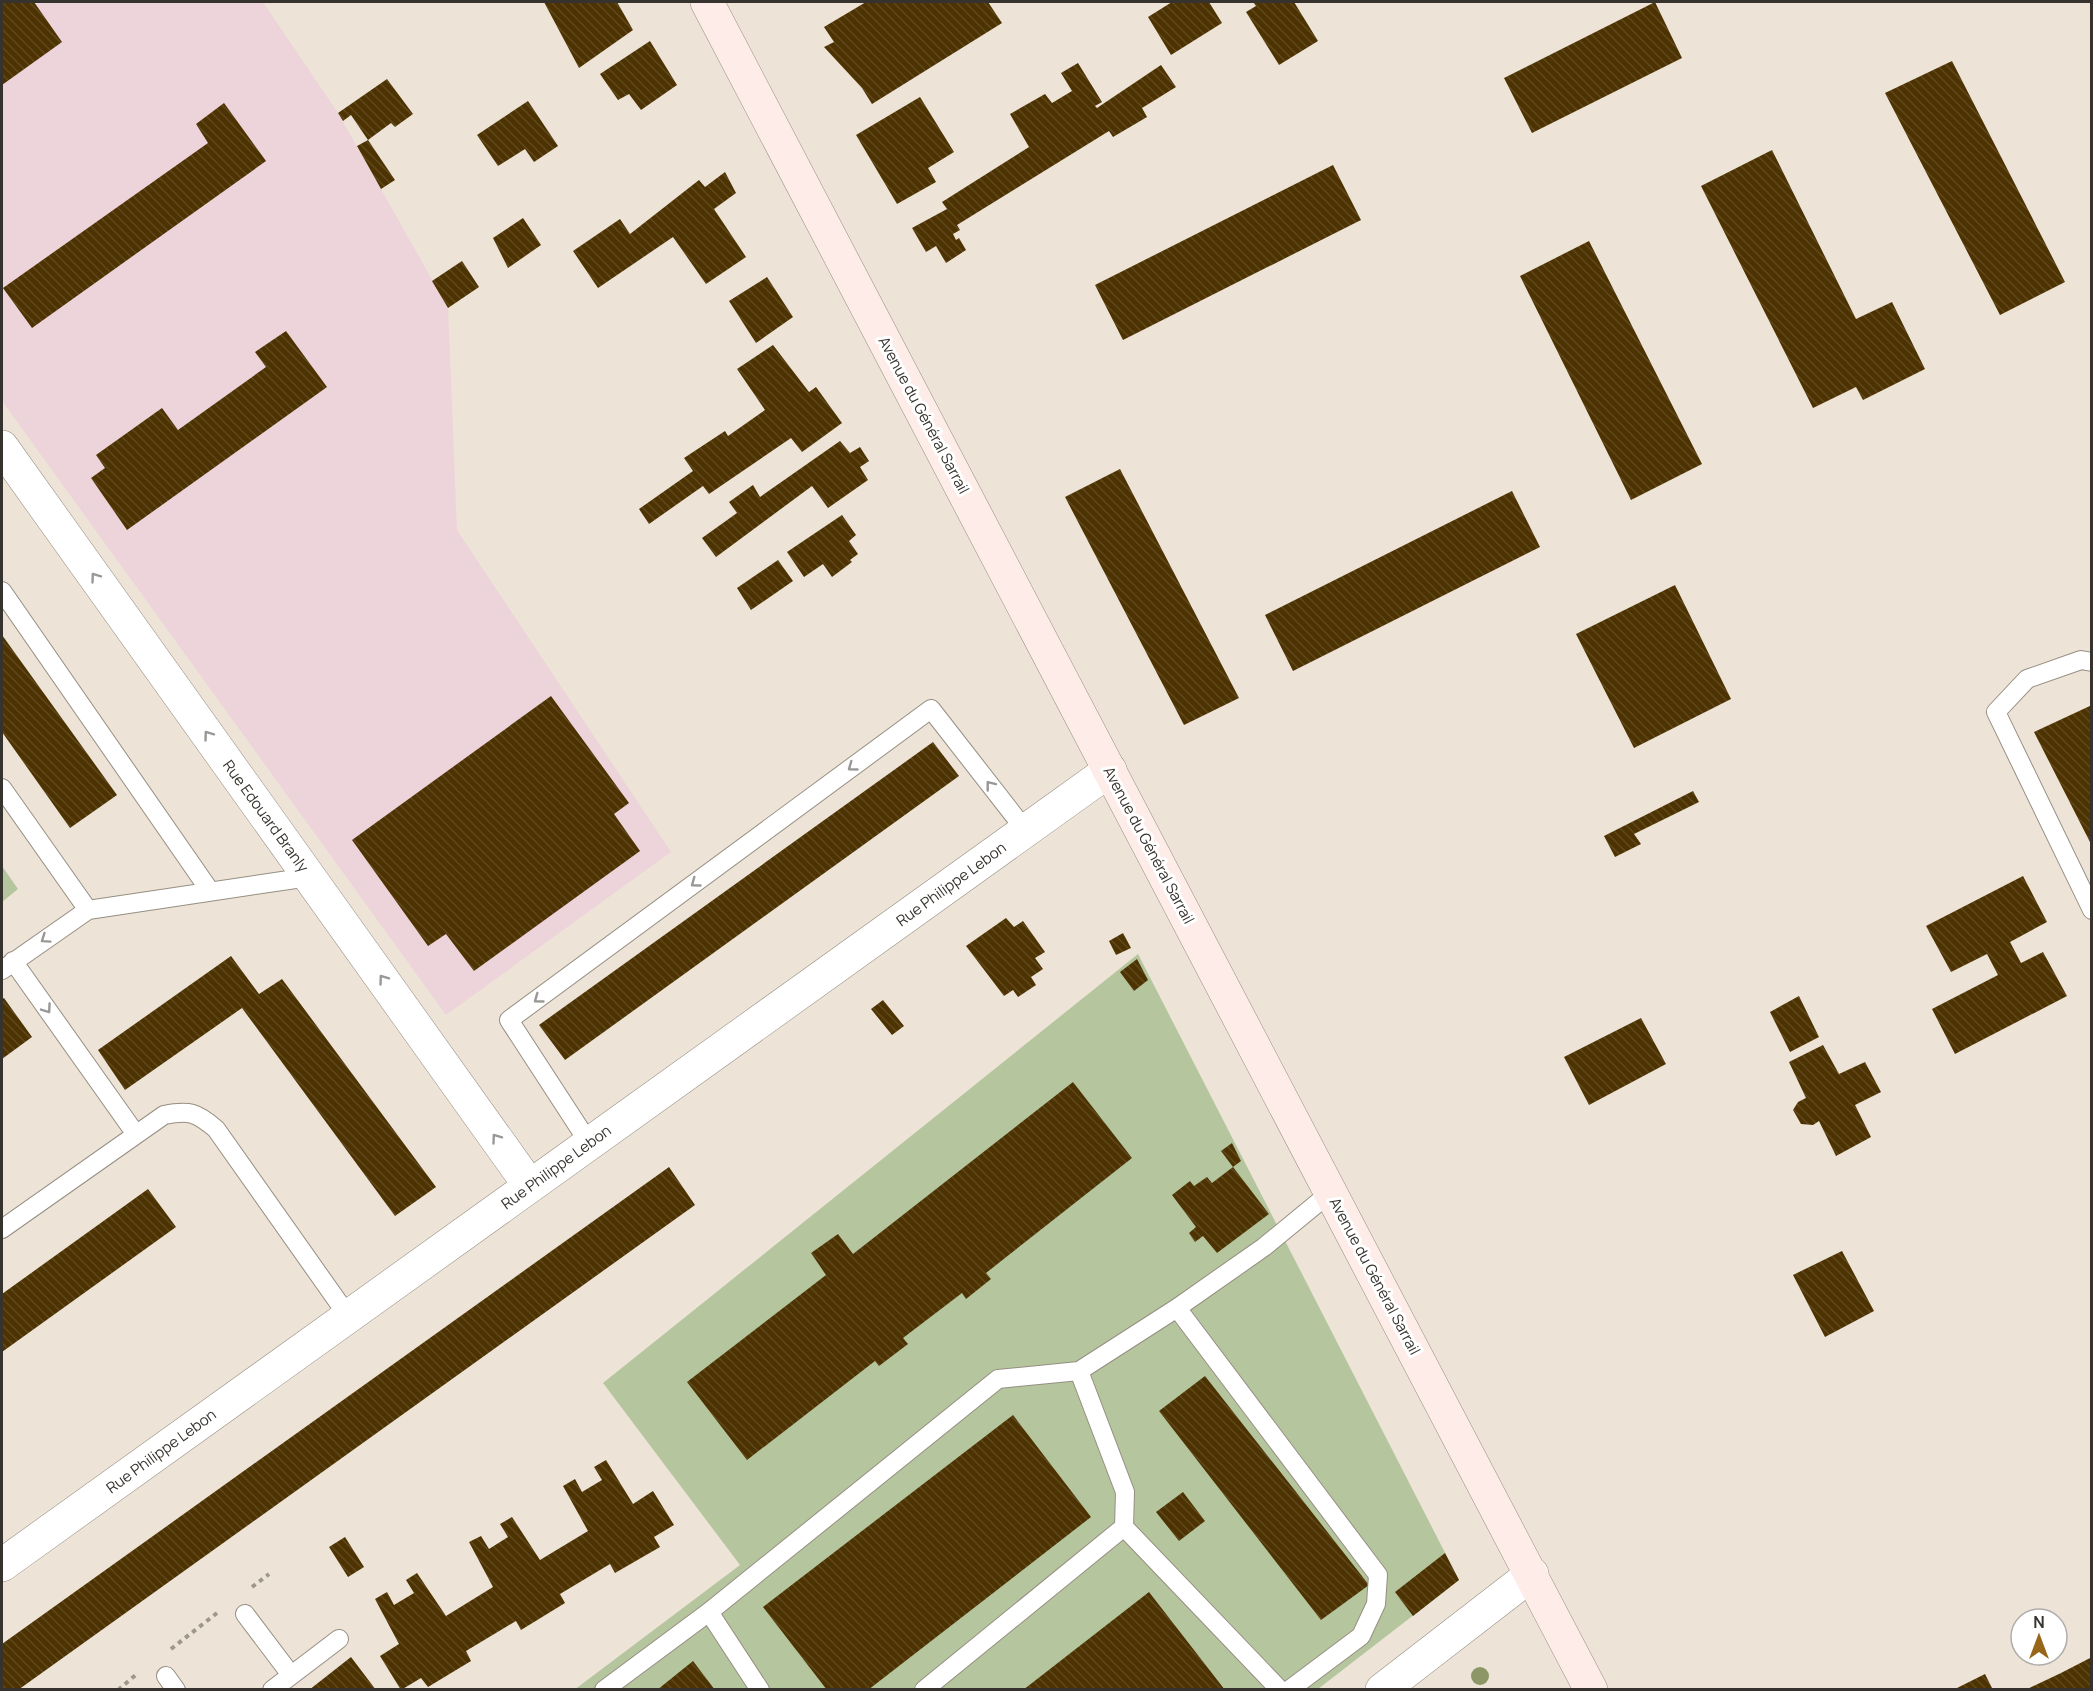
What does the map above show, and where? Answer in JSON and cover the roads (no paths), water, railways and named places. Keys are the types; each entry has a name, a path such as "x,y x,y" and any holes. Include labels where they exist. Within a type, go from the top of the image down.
{"main road":[{"name":"Avenue du Général Sarrail","path":"707,2 1591,1689"}],"street":[{"name":"Rue Edouard Branly","path":"2,447 530,1186"},
{"name":"Rue Philippe Lebon","path":"2,1565 1110,770"},
{"path":"1382,1689 1532,1574"}],"lane":[{"path":"2,591 210,891"},
{"path":"2091,662 2081,660 2027,679 1996,712 2091,910"},
{"path":"589,1143 509,1020 931,709 1026,831"},
{"path":"2,788 88,910"},
{"path":"135,1133 7,965 88,910 309,877"},
{"path":"2,1229 135,1133 164,1115 182,1112 199,1115 216,1129 348,1316"},
{"path":"604,1689 709,1612 998,1379 1079,1371 1177,1308 1264,1247 1331,1192"},
{"path":"1177,1308 1378,1575 1376,1604 1362,1636 1289,1689"},
{"path":"1079,1371 1125,1492 1124,1527 1280,1689"},
{"path":"924,1689 1124,1527"},
{"path":"709,1612 760,1689"},
{"path":"245,1614 291,1675"},
{"path":"272,1689 339,1639"}]}
